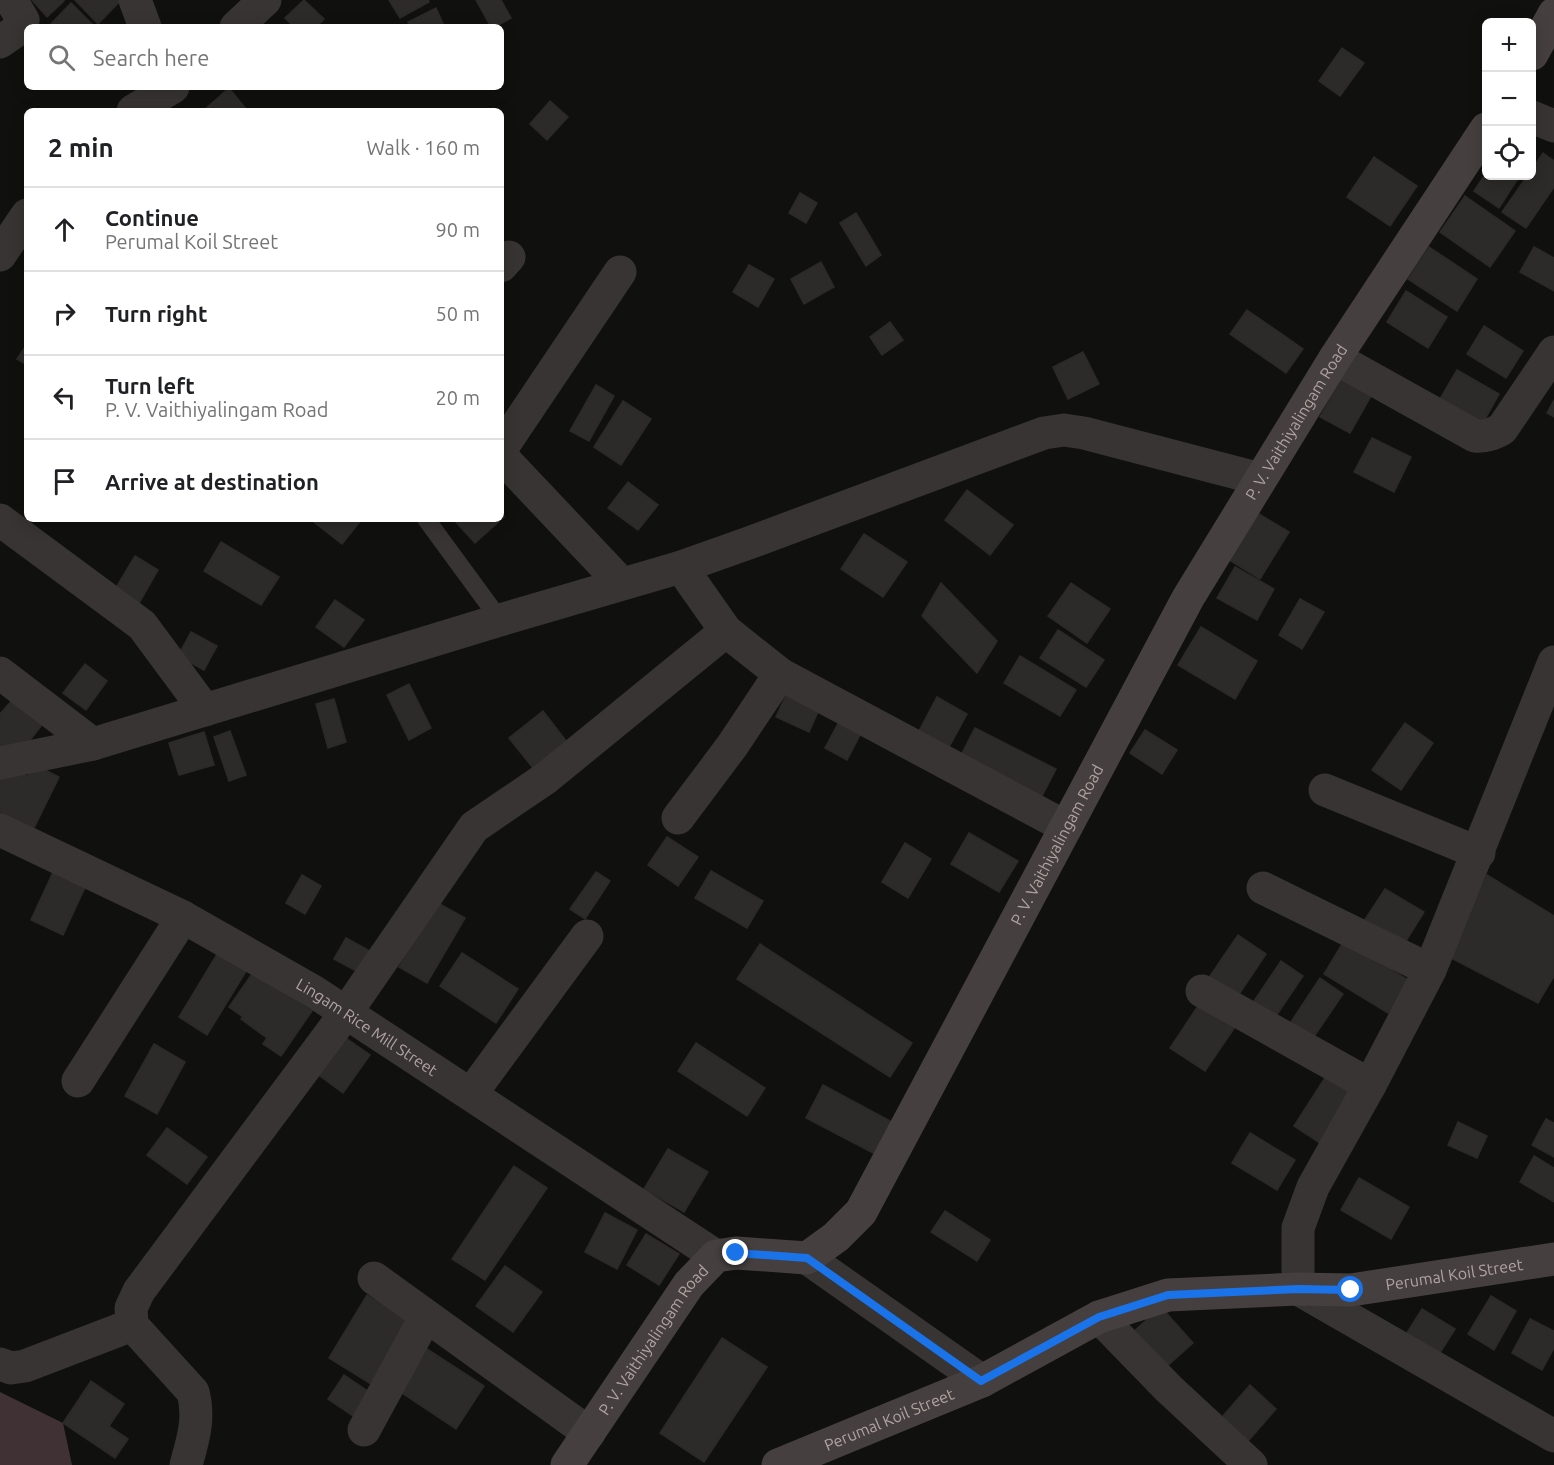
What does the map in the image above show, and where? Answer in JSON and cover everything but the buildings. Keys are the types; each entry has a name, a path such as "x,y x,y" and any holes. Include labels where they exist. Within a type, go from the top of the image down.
{"street":[{"path":"0,42 16,31 23,20 11,0"},
{"path":"135,0 144,24"},
{"path":"239,24 265,0"},
{"path":"1536,47 1554,14"},
{"path":"140,108 171,94"},
{"path":"1536,119 1554,126"},
{"name":"P. V. Vaithiyalingam Road","path":"567,1465 689,1284 716,1256 736,1253 807,1258 836,1237 861,1212 1188,598 1335,358 1482,135"},
{"path":"0,255 24,219"},
{"path":"504,445 620,272"},
{"path":"1335,358 1475,436 1490,436 1503,429 1554,352"},
{"path":"0,763 93,744 621,583 681,567 1044,433 1064,430 1084,433 1260,479"},
{"path":"504,459 621,583"},
{"path":"0,520 142,625 205,710"},
{"path":"681,567 726,632 780,674 1066,827"},
{"path":"186,1465 196,1420 193,1392 132,1325 131,1308 140,1291 345,1014 474,827 546,778 726,632"},
{"path":"1554,662 1430,970 1313,1187 1298,1228 1298,1289 1554,1436"},
{"path":"0,673 93,744"},
{"path":"678,818 732,746 780,674"},
{"path":"1325,790 1479,853"},
{"name":"Lingam Rice Mill Street","path":"0,830 183,917 313,991 716,1256"},
{"path":"1263,888 1430,970"},
{"path":"78,1081 183,917"},
{"path":"471,1094 587,936"},
{"path":"1202,991 1370,1085"},
{"path":"807,1258 981,1381"},
{"name":"Perumal Koil Street","path":"778,1465 981,1381 1099,1317 1168,1295 1298,1289 1351,1290 1554,1259"},
{"path":"374,1278 589,1433"},
{"path":"364,1430 426,1316"},
{"path":"1099,1317 1169,1389 1251,1465"},
{"path":"0,1364 11,1368 25,1366 132,1325"}],"lane":[{"path":"428,522 500,620"}],"shaded area":[{"path":"0,1392 63,1423 72,1465 0,1465"}],"route":[{"path":"736,1253 807,1258 981,1381 1099,1317 1168,1295 1298,1289 1351,1290"}]}
